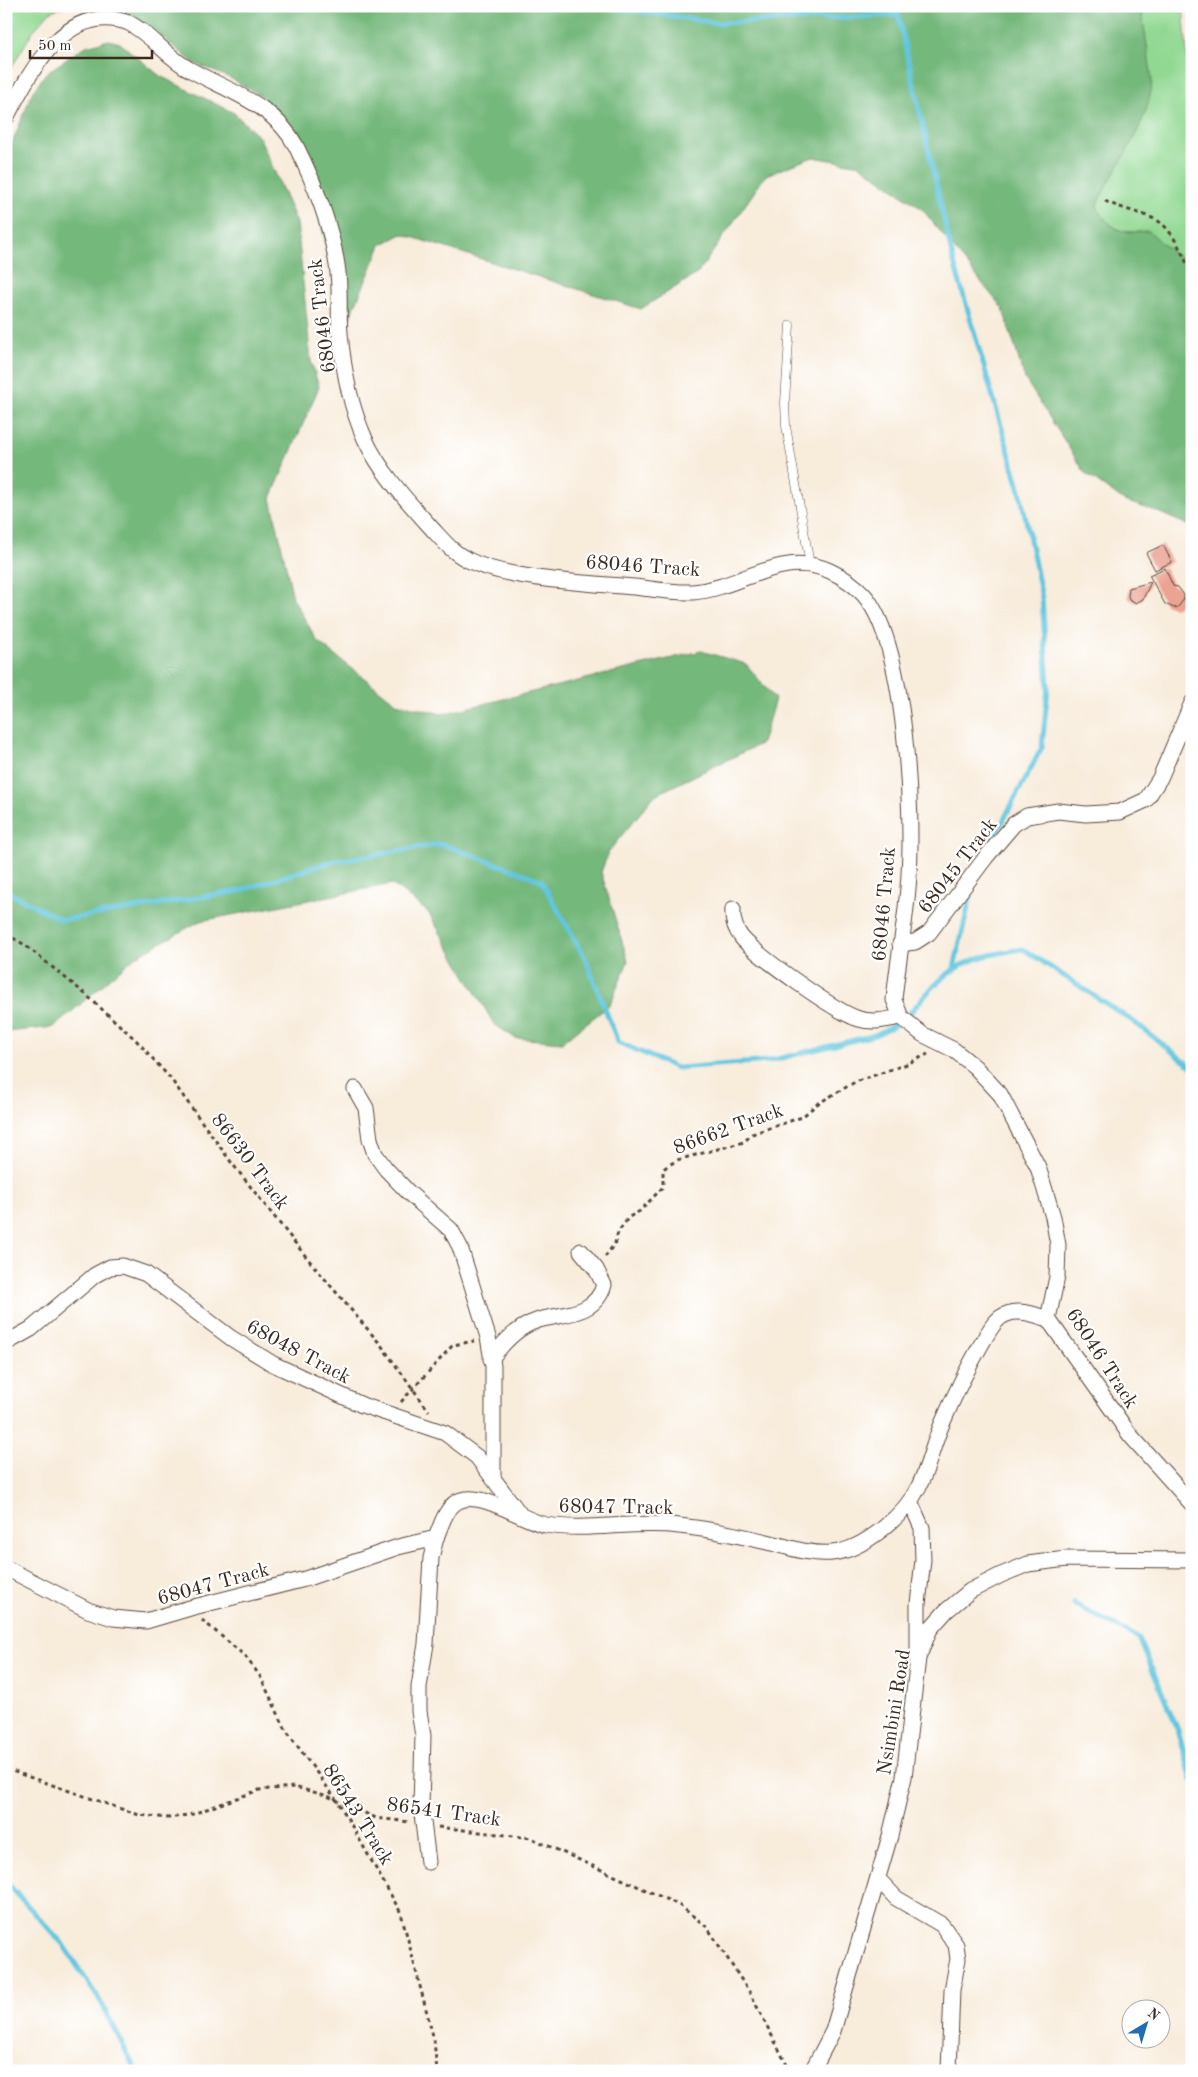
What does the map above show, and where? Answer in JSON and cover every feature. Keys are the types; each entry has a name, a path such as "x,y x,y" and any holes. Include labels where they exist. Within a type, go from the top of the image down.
{"street":[{"name":"68046 Track","path":"6,118 41,55 57,34 80,18 102,16 124,20 187,68 268,110 284,126 296,146 325,219 337,262 340,333 346,371 365,440 385,473 424,520 452,550 468,560 486,567 526,576 689,592 720,588 781,565 800,563 844,578 865,596 879,618 892,653 902,715 908,796 909,876 894,1000 901,1017 922,1034 954,1050 975,1066 1000,1094 1038,1167 1053,1217 1058,1245 1057,1277 1048,1319 1130,1435 1192,1504"},
{"name":"68045 Track","path":"900,944 915,942 929,933 986,857 1014,824 1027,816 1058,811 1086,814 1120,812 1146,800 1160,778 1192,702"},
{"path":"733,910 732,918 741,937 758,952 841,1011 870,1021 901,1017"},
{"path":"356,1089 366,1108 370,1139 375,1154 386,1169 409,1193 451,1230 460,1246 488,1337 492,1358 493,1476"},
{"path":"492,1358 504,1344 527,1326 536,1321 568,1316 585,1308 601,1292 604,1285 596,1269 581,1251"},
{"name":"68048 Track","path":"6,1343 32,1329 96,1275 110,1267 123,1266 146,1274 231,1338 274,1364 386,1414 445,1433 477,1457 519,1513"},
{"name":"68047 Track","path":"6,1568 88,1610 113,1618 146,1621 305,1579 398,1546 436,1538 449,1510 462,1499 484,1502 519,1513 543,1524 558,1526 655,1523 730,1534 802,1552 833,1553 856,1546 876,1534 910,1501 919,1488 941,1425 974,1357 994,1324 1007,1313 1018,1312 1048,1319"},
{"path":"910,1501 922,1528 923,1560 918,1604 918,1658"},
{"path":"428,1862 421,1806 422,1736 418,1711 419,1687 426,1644 430,1558 436,1538"},
{"name":"Nsimbini Road","path":"812,2071 834,2031 878,1880 904,1777 918,1658 930,1629 946,1611 970,1591 1028,1564 1066,1559 1192,1560"},
{"path":"878,1880 896,1898 942,1925 956,1945 958,1959 952,1990 950,2071"}],"lane":[{"path":"790,325 785,402 786,426 810,565"}],"path":[{"path":"1106,201 1121,209 1160,222 1170,234 1192,274"},
{"name":"86630 Track","path":"6,934 25,945 84,993 136,1040 170,1078 237,1170 307,1258 381,1345 445,1433"},
{"name":"86662 Track","path":"596,1269 597,1264 615,1243 618,1232 629,1218 640,1211 662,1187 664,1169 677,1160 744,1142 752,1134 802,1117 817,1104 855,1082 907,1064 930,1053 937,1042"},
{"path":"386,1414 413,1389 453,1345 488,1337"},
{"name":"86543 Track","path":"190,1608 219,1636 245,1656 260,1676 286,1730 338,1801 401,1913 434,2040 438,2071"},
{"name":"86541 Track","path":"6,1769 138,1815 168,1818 193,1814 259,1790 294,1787 338,1801 376,1818 531,1838 679,1905 707,1927 750,1993 790,2071"}],"green space":[{"path":"6,6 65,6 50,12 33,31 6,77"},
{"path":"114,6 1141,6 1152,80 1150,96 1139,128 1097,204 1103,217 1116,228 1127,232 1149,231 1173,253 1192,265 1192,532 1188,525 1153,510 1124,501 1085,473 1025,379 1003,309 922,209 860,165 813,157 766,175 698,273 641,309 402,234 381,245 346,327 300,139 281,114 260,95 228,77 194,63 154,30"},
{"path":"1141,6 1183,6 1192,111 1192,265 1173,253 1149,232 1127,232 1116,228 1103,217 1097,204 1113,171 1148,49 1144,37"},
{"path":"109,40 120,43 160,76 234,113 260,138 297,223 311,361 319,387 271,498 293,598 317,641 396,703 442,714 701,651 746,664 775,699 762,743 655,795 609,851 601,872 628,961 610,1005 562,1042 515,1038 494,1024 428,912 392,884 200,921 135,957 54,1027 6,1032 6,159 32,93 46,73 86,46"}],"building":[{"path":"1163,545 1172,562 1155,570 1146,553"},
{"path":"1165,568 1173,586 1178,587 1184,595 1184,599 1178,607 1174,608 1165,604 1149,575"},
{"path":"1151,582 1143,599 1136,603 1129,599 1129,588"}],"waterway":[{"path":"603,6 718,23 898,15"},
{"path":"896,6 953,259 1020,491 1042,598 1048,687 1042,747 993,840"},
{"path":"6,891 62,920 239,891 330,862 441,844 541,880 586,960 618,1042 677,1068 769,1061 875,1035 897,1024"},
{"path":"954,968 974,881"},
{"path":"906,1018 932,988 956,969 984,957 1023,949 1134,1022 1192,1067"},
{"path":"1074,1604 1139,1638 1178,1730 1192,1780"},
{"path":"6,1882 62,1943 102,2004 136,2071"}]}
